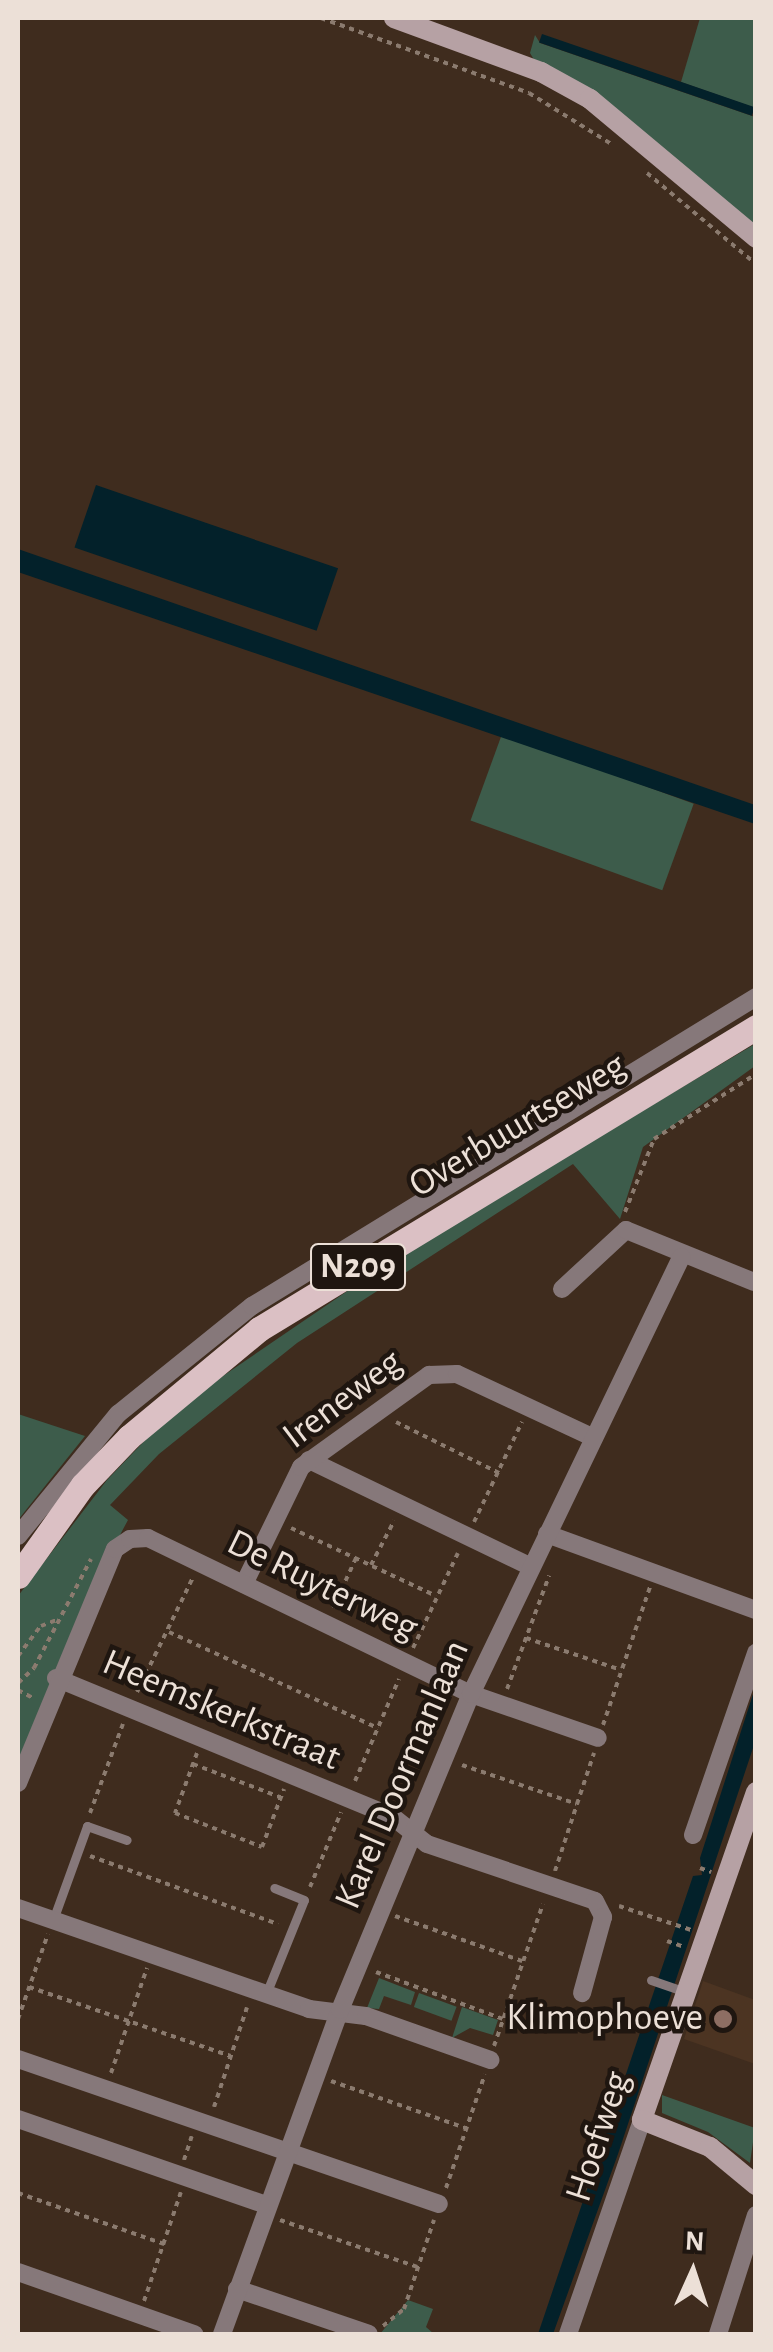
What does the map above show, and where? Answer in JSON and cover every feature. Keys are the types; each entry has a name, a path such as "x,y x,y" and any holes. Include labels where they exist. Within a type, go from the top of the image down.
{"main road":[{"name":"Overbuurtseweg","path":"18,1576 84,1485 129,1436 259,1328 756,1027"}],"street":[{"path":"394,18 525,65 590,99 756,238"},
{"name":"Overbuurtseweg","path":"18,1536 118,1414 252,1306 756,997"},
{"path":"562,1289 626,1230 682,1257 755,1282"},
{"name":"Karel Doormanlaan","path":"222,2334 284,2152 470,1694 541,1570 548,1534 682,1257"},
{"name":"Ireneweg","path":"244,1584 273,1520 309,1460 375,1412 442,1372 594,1438"},
{"path":"309,1460 541,1570"},
{"path":"548,1534 756,1610"},
{"name":"De Ruyterweg","path":"56,1678 114,1548 130,1539 148,1538 470,1694 598,1738"},
{"path":"693,1835 756,1653"},
{"path":"18,1782 56,1678"},
{"name":"Heemskerkstraat","path":"56,1678 394,1817 426,1844 595,1901 603,1917 582,1994"},
{"name":"Hoefweg","path":"568,2334 642,2120 681,1990 756,1792"},
{"path":"18,1908 309,2009 340,2010 490,2060"},
{"path":"18,2059 440,2204"},
{"path":"18,2119 265,2210"},
{"path":"642,2120 710,2147 756,2185"},
{"path":"718,2334 756,2215"},
{"path":"18,2272 194,2334"},
{"path":"237,2290 369,2334"}],"lane":[{"path":"53,1920 87,1826 126,1840"},
{"path":"259,1992 304,1900 274,1888"},
{"path":"651,1980 681,1990"}],"path":[{"path":"321,18 529,93 628,156"},
{"path":"642,168 756,264"},
{"path":"626,1230 621,1222 654,1139 756,1074"},
{"path":"375,1412 499,1472"},
{"path":"370,1565 402,1504"},
{"path":"273,1520 437,1597"},
{"path":"45,1703 18,1686 34,1668 82,1567 97,1554"},
{"path":"325,1624 356,1558"},
{"path":"501,1704 526,1638 541,1570"},
{"path":"18,1656 41,1626 57,1620"},
{"path":"167,1631 378,1728"},
{"path":"526,1638 622,1670"},
{"path":"202,1739 175,1814 262,1847 288,1775"},
{"path":"193,1764 280,1797"},
{"path":"78,1852 292,1930"},
{"path":"612,1904 694,1930"},
{"path":"380,1911 522,1961"},
{"path":"18,2020 53,1920"},
{"path":"667,1941 691,1950"},
{"path":"106,2090 151,1954"},
{"path":"358,1966 503,2018"},
{"path":"29,1987 231,2056"},
{"path":"140,2315 202,2124 259,1992"},
{"path":"314,2075 468,2129"},
{"path":"18,2193 164,2244"},
{"path":"265,2210 418,2267"}],"shaded area":[{"name":"Klimophoeve","path":"703,1981 755,2000 755,2064 684,2039"}],"green space":[{"path":"700,18 755,18 755,108 681,82"},
{"path":"535,35 540,43 755,117 755,228 536,63 530,53"},
{"path":"502,734 694,804 662,890 471,820"},
{"path":"755,1044 755,1066 643,1147 620,1219 573,1164 297,1343 159,1454 110,1505 128,1520 83,1604 18,1761 18,1596 107,1480 176,1408 409,1249"},
{"path":"18,1414 85,1436 18,1520"},
{"path":"379,1978 415,1992 411,2005 384,1996 379,2009 367,2008"},
{"path":"419,1993 457,2007 451,2021 414,2007"},
{"path":"462,2007 498,2020 493,2035 470,2028 452,2038"},
{"path":"662,2095 755,2128 750,2163 708,2132 662,2113"},
{"path":"408,2300 433,2309 426,2327 434,2334 380,2334"}],"water":[{"path":"542,34 755,107 752,116 539,43"},
{"path":"96,485 338,568 317,631 75,547"},
{"path":"18,549 755,805 755,824 18,572"},
{"path":"755,1688 755,1742 618,2154 553,2334 538,2334 693,1876 702,1875 700,1858"}],"place":[{"name":"Klimophoeve","path":"723,2019"}]}
